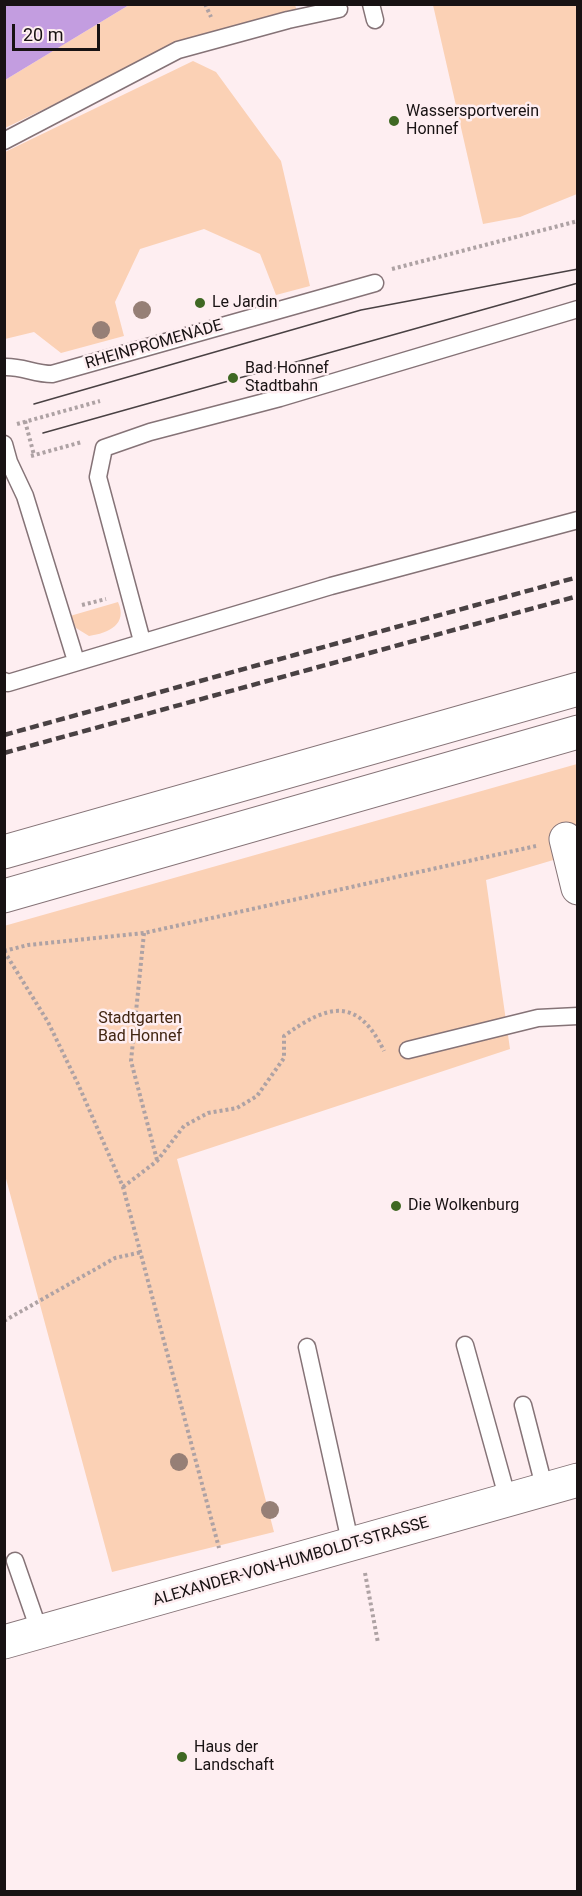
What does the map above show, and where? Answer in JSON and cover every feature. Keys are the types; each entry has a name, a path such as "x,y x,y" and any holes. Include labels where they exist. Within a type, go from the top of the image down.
{"main road":[{"path":"4,852 578,689"},
{"path":"4,896 578,732"},
{"path":"572,837 578,888"},
{"path":"4,842 38,843"},
{"name":"ALEXANDER-VON-HUMBOLDT-STRASSE","path":"4,1642 228,1581 578,1480"}],"lane":[{"path":"4,141 178,50 288,20 339,9"},
{"name":"RHEINPROMENADE","path":"4,367 14,367 34,374 52,374 375,283"},
{"path":"142,641 98,477 104,448 150,432 269,401 578,309"},
{"path":"4,444 9,462 25,496 76,661"},
{"path":"4,681 8,683 142,641 332,586 578,520"},
{"path":"408,1050 538,1018 578,1016"},
{"path":"465,1345 508,1500"},
{"path":"307,1347 355,1544"},
{"path":"523,1405 545,1490"},
{"path":"15,1561 40,1633"}],"path":[{"path":"375,283 393,268 578,221"},
{"path":"89,440 34,455 25,421 100,401"},
{"path":"60,610 129,593"},
{"path":"228,1581 123,1187 48,1023 4,951 28,945 144,933 572,837"},
{"path":"144,933 131,1062 157,1161"},
{"path":"123,1187 157,1161 184,1126 208,1113 237,1108 257,1096 284,1058 284,1036 309,1018 340,1010 357,1014 378,1040 385,1055 408,1050"},
{"path":"4,1321 115,1258 142,1252"},
{"path":"355,1544 378,1642"}],"green space":[{"path":"129,5 295,5 297,11 196,36 5,128 5,80"},
{"path":"433,5 577,5 577,194 520,217 483,224"},
{"path":"193,61 216,72 281,161 310,286 276,295 260,254 204,229 140,249 115,302 124,336 61,353 34,332 5,339 5,152"},
{"path":"118,602 120,616 118,622 103,633 89,636 76,628 70,616"},
{"name":"Stadtgarten Bad Honnef","path":"577,764 577,853 486,880 510,1049 177,1159 274,1532 112,1572 5,1175 4,926"}],"shaded area":[{"path":"5,4 129,4 129,5 5,80"}],"tram line":[{"path":"34,404 361,310 578,269"},
{"path":"43,433 578,283"}],"railway":[{"path":"4,735 578,577"},
{"path":"4,753 578,596"}],"place":[{"name":"Wassersportverein Honnef","path":"394,121"},
{"name":"Le Jardin","path":"200,303"},
{"name":"Bad Honnef Stadtbahn","path":"233,378"},
{"name":"Die Wolkenburg","path":"396,1206"},
{"name":"Haus der Landschaft","path":"182,1757"}]}
